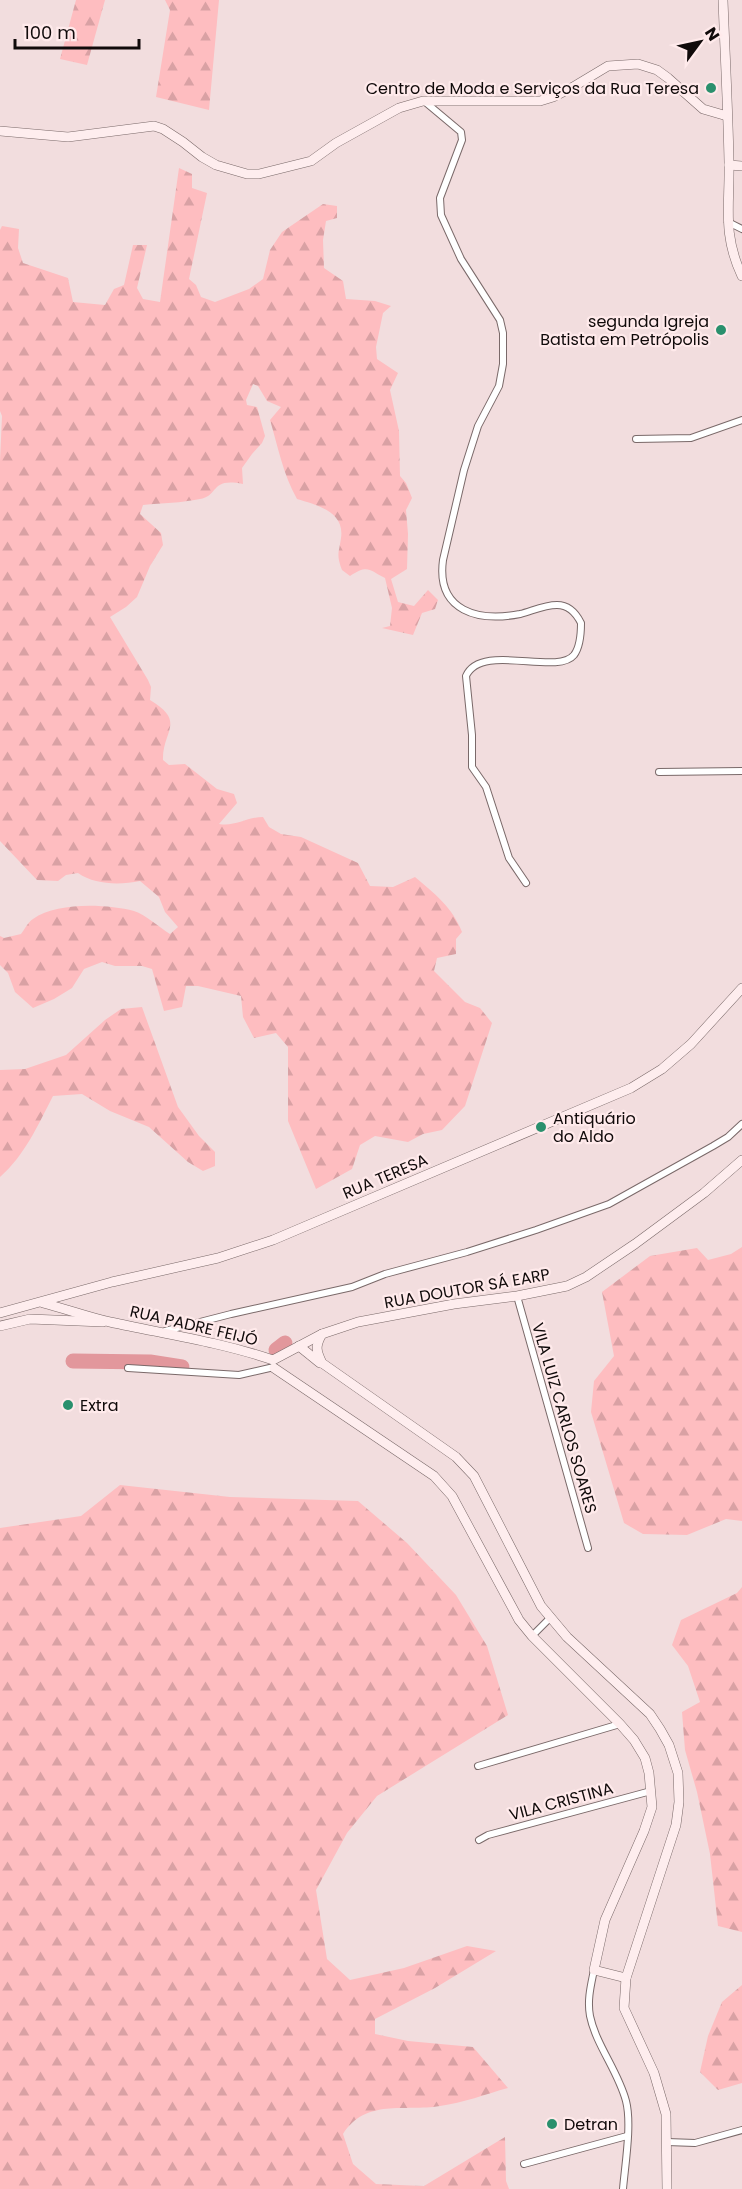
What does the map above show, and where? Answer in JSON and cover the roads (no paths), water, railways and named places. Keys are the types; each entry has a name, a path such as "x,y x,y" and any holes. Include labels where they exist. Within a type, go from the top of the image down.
{"street":[{"path":"723,0 729,165 728,222 730,247 742,276"},
{"path":"0,131 68,137 154,126 183,141 201,157 216,165 247,174 259,174 312,161 336,143 399,108 424,102 540,101 573,87 608,66 633,63 657,70 703,109 727,116"},
{"path":"424,102 461,132 462,140 440,198 441,215 461,259 500,320 503,333 502,376 478,426 464,470 443,560 441,573 444,587 458,608 473,614 497,617 558,605 573,611 581,623 577,648 574,655 568,659 487,661 472,667 466,676 472,735 472,767 486,787 509,858 526,883"},
{"path":"729,165 742,166"},
{"path":"728,222 742,230"},
{"path":"636,439 691,438 742,420"},
{"path":"659,772 742,771"},
{"name":"RUA TERESA","path":"0,1313 112,1282 218,1258 273,1240 631,1088 662,1069 691,1044 742,988"},
{"path":"164,1332 352,1287 385,1274 467,1252 609,1204 728,1137 742,1124"},
{"name":"RUA DOUTOR SÁ EARP","path":"273,1364 299,1346 334,1329 454,1304 517,1296 567,1286 586,1276 704,1193 742,1160"},
{"name":"VILA LUIZ CARLOS SOARES","path":"517,1296 588,1548"},
{"name":"RUA PADRE FEIJÓ","path":"41,1302 108,1322 164,1332 251,1353 273,1364 434,1476 452,1497 506,1598 532,1636 620,1724 634,1740 645,1758 652,1807 644,1831 605,1920 594,1970"},
{"path":"26,1307 23,1315 30,1319"},
{"path":"0,1326 30,1319"},
{"name":"RUA PADRE FEIJÓ","path":"30,1319 85,1323 108,1322"},
{"path":"322,1334 316,1344 316,1352 322,1364"},
{"path":"299,1346 466,1466 474,1476 534,1595 550,1618 567,1637 650,1714 669,1745 678,1773 679,1802 676,1825 626,1978 624,2008 660,2089 666,2114 667,2189"},
{"path":"128,1368 230,1375 273,1364"},
{"path":"532,1636 550,1618"},
{"path":"478,1766 620,1724"},
{"name":"VILA CRISTINA","path":"479,1840 488,1835 651,1791"},
{"path":"623,2189 627,2104 619,2080 594,2028 589,1994 594,1970 626,1978"},
{"path":"667,2142 695,2143 742,2130"},
{"path":"524,2164 627,2136"}],"waterway":[{"path":"276,1350 285,1343"},
{"path":"73,1361 150,1362 182,1367"}],"place":[{"name":"Centro de Moda e Serviços da Rua Teresa","path":"711,88"},
{"name":"segunda Igreja Batista em Petrópolis","path":"721,330"},
{"name":"Antiquário do Aldo","path":"541,1127"},
{"name":"Extra","path":"68,1405"},
{"name":"Detran","path":"552,2124"}]}
